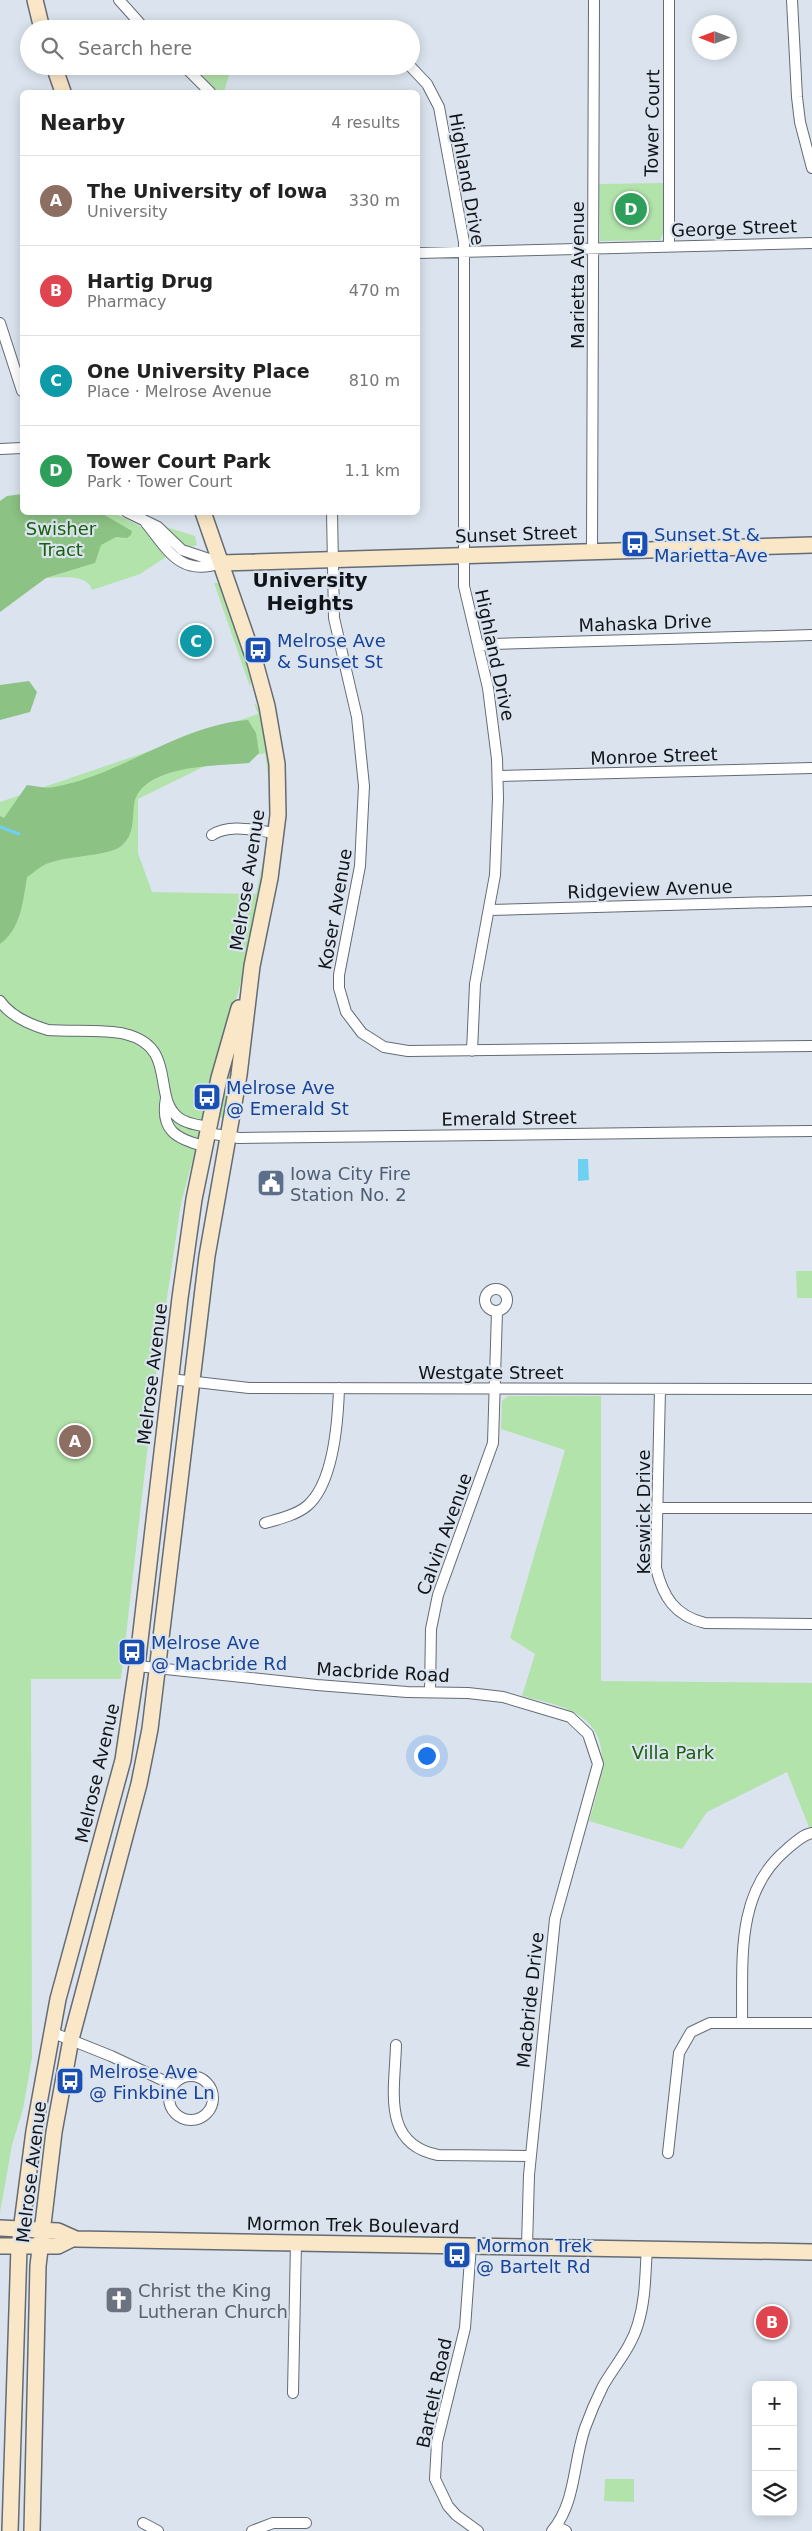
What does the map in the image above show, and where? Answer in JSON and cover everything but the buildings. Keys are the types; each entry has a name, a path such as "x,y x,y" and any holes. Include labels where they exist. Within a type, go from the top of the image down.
{"main road":[{"path":"35,0 40,20"},
{"path":"57,75 62,90"},
{"name":"Melrose Avenue","path":"32,2531 40,2247 54,2132 71,2039 139,1784 150,1730 207,1256 239,1075 252,966 277,833 278,789 272,725 255,662 204,515"},
{"name":"Sunset Street","path":"221,563 592,550 812,545"},
{"name":"Melrose Avenue","path":"10,2531 20,2229 34,2131 51,2032 121,1768 137,1666 185,1262 206,1135 223,1062 252,966"},
{"name":"Mormon Trek Boulevard","path":"0,2228 58,2231 72,2239"},
{"name":"Mormon Trek Boulevard","path":"0,2246 58,2246 72,2239 812,2252"}],"street":[{"path":"119,0 138,20"},
{"name":"Marietta Avenue","path":"592,550 594,0"},
{"name":"Tower Court","path":"669,0 669,246"},
{"path":"792,0 797,97 800,122 812,168"},
{"path":"194,75 208,90"},
{"name":"Highland Drive","path":"418,75 427,84 439,107 462,223 465,252 464,555 466,602 491,707 498,776 497,848 489,910 475,984 472,1050"},
{"name":"George Street","path":"420,253 812,242"},
{"path":"0,323 20,385"},
{"path":"0,449 20,448"},
{"name":"Sunset Street","path":"132,515 163,531 182,550 221,563"},
{"name":"Koser Avenue","path":"332,515 334,618 357,717 364,786 363,845 340,975 341,999 354,1025 372,1041 384,1047 408,1051 812,1046"},
{"name":"Mahaska Drive","path":"478,646 492,644 812,635"},
{"name":"Monroe Street","path":"498,776 812,768"},
{"path":"212,835 233,829 277,833"},
{"name":"Ridgeview Avenue","path":"489,910 812,902"},
{"path":"0,1001 13,1014 36,1027 54,1030 125,1034 148,1047 158,1060 164,1079 166,1097 165,1120 171,1131 181,1139 206,1135"},
{"path":"166,1097 170,1107 180,1119 206,1135"},
{"name":"Emerald Street","path":"206,1135 228,1137 812,1131"},
{"name":"Calvin Avenue","path":"430,1692 429,1657 434,1612 450,1561 489,1458 495,1427 497,1311"},
{"name":"Westgate Street","path":"170,1379 249,1388 812,1389"},
{"path":"264,1523 296,1512 308,1505 316,1493 333,1450 337,1430 339,1388"},
{"name":"Keswick Drive","path":"660,1389 656,1568 664,1594 677,1611 694,1621 715,1625 812,1624"},
{"path":"658,1508 812,1508"},
{"name":"Macbride Road","path":"137,1666 317,1685 468,1693 503,1697 570,1718 588,1734 598,1764"},
{"name":"Macbride Drive","path":"527,2246 530,2156 555,1919 597,1776 598,1764"},
{"path":"742,2022 744,1929 754,1895 771,1865 796,1842 812,1833"},
{"path":"668,2153 677,2064 683,2042 691,2032 710,2023 812,2024"},
{"path":"51,2032 71,2039 173,2085"},
{"path":"396,2045 395,2119 400,2133 410,2144 423,2152 438,2156 530,2156"},
{"path":"183,2077 200,2078 206,2082 212,2093 210,2110 196,2119 182,2118 176,2114 169,2100 173,2085 183,2077"},
{"path":"293,2393 296,2242"},
{"name":"Bartelt Road","path":"472,2245 465,2328 437,2442 435,2479 448,2506 456,2516 478,2531"},
{"path":"566,2531 554,2528 566,2511 576,2455 604,2385 624,2356 638,2324 644,2299 646,2248"},
{"path":"142,2523 158,2531"},
{"path":"257,2530 273,2523 306,2523"}],"green space":[{"path":"202,75 229,75 225,90 215,90"},
{"path":"663,183 663,234 660,240 600,241 599,184"},
{"path":"20,494 20,515 104,515 132,531 131,535 127,538 116,537 101,545 95,563 46,578 0,612 0,501 7,496"},
{"name":"Swisher Tract","path":"36,515 118,515 142,527 151,535 169,559 166,557 140,574 92,590 85,581 79,579 65,577 46,578 95,563"},
{"path":"163,526 195,536 197,545 186,548"},
{"path":"214,583 218,583 231,611 251,679 250,687"},
{"path":"29,681 37,692 30,712 0,720 0,685"},
{"path":"254,703 259,710 263,722 269,757 272,819 270,822 270,792 265,753 203,767 138,799 138,853 152,892 256,894 267,842 269,849 247,959 181,1203 157,1366 121,1679 31,1679 32,2058 23,2109 12,2145 0,2213 0,802 258,714"},
{"path":"248,720 256,733 259,753 249,763 182,770 165,774 150,782 139,792 134,805 130,833 120,847 106,852 49,863 43,865 27,877 17,923 13,931 0,944 0,816 4,818 27,785 51,788 79,781 198,731"},
{"path":"238,1028 226,1116 221,1118 218,1115"},
{"path":"796,1271 812,1271 812,1298 797,1298"},
{"name":"Villa Park","path":"508,1396 601,1396 601,1681 812,1683 812,1827 809,1827 787,1772 707,1812 682,1849 589,1821 601,1773 600,1743 594,1730 583,1718 551,1703 522,1696 535,1654 510,1638 565,1450 501,1429 502,1401"},
{"path":"605,2479 634,2479 634,2502 604,2501"}],"water":[{"path":"578,1159 588,1159 589,1180 578,1181"}],"waterway":[{"path":"0,827 19,834"}],"place":[{"name":"Tower Court Park","path":"631,209"},
{"name":"Sunset St & Marietta Ave","path":"635,544"},
{"name":"One University Place","path":"196,641"},
{"name":"Melrose Ave & Sunset St","path":"258,650"},
{"name":"Melrose Ave @ Emerald St","path":"207,1097"},
{"name":"Iowa City Fire Station No. 2","path":"271,1183"},
{"name":"The University of Iowa","path":"75,1441"},
{"name":"Melrose Ave @ Macbride Rd","path":"132,1652"},
{"name":"Melrose Ave @ Finkbine Ln","path":"70,2081"},
{"name":"Mormon Trek @ Bartelt Rd","path":"457,2255"},
{"name":"Christ the King Lutheran Church","path":"119,2300"},
{"name":"Hartig Drug","path":"772,2322"}],"district":[{"name":"University Heights","path":"310,592"}]}
